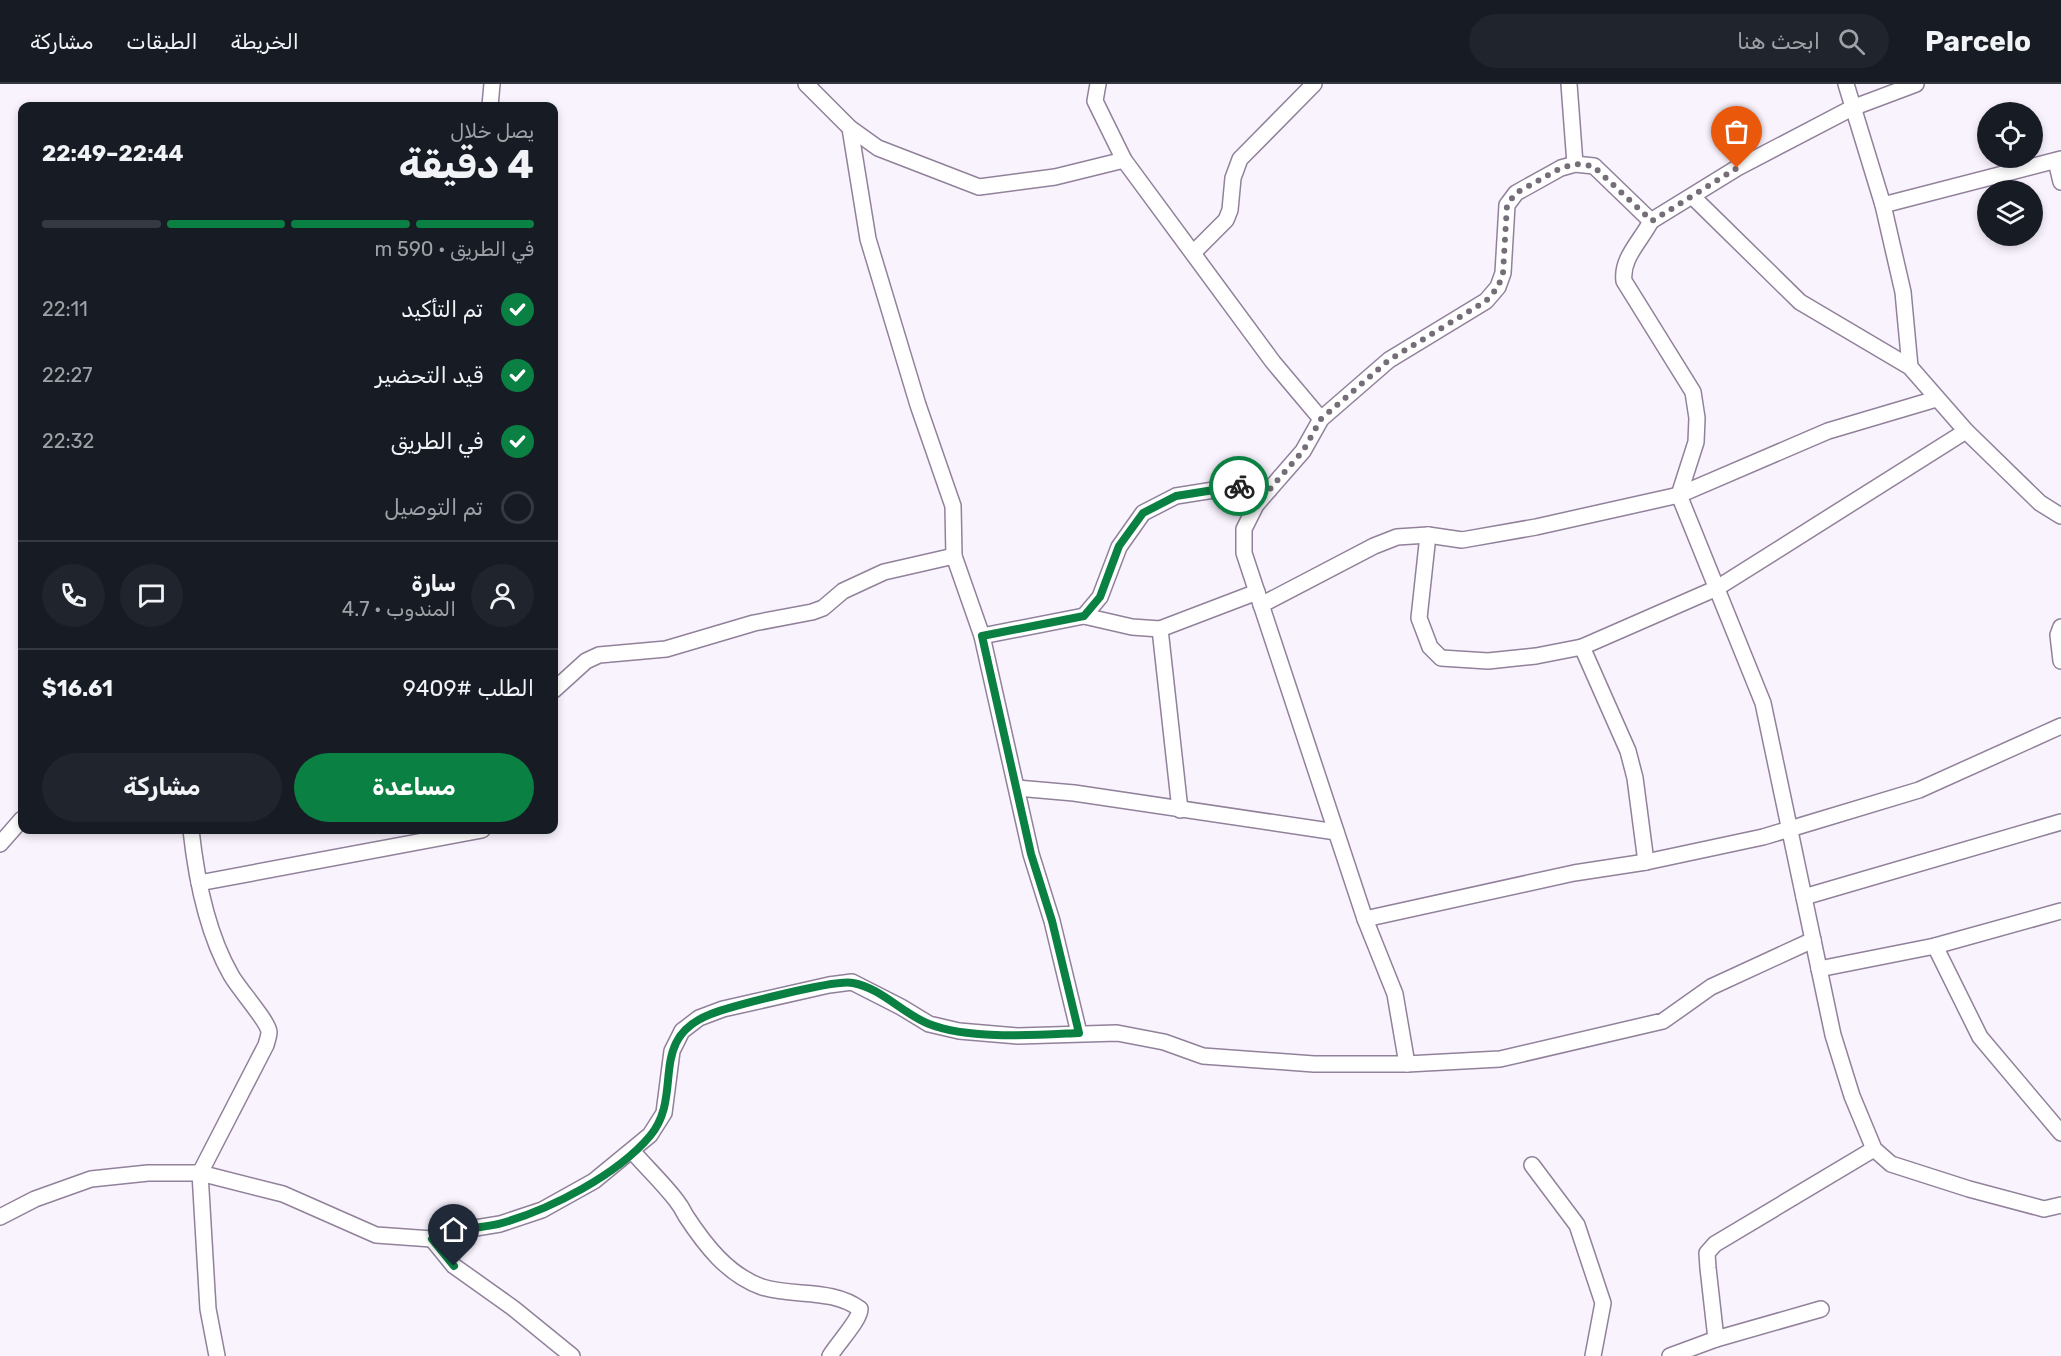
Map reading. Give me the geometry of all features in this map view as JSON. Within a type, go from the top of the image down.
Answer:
[{"type":"street","points":[[490,102],[492,84]]},
{"type":"street","points":[[806,84],[850,128],[878,148],[979,187],[1055,177],[1124,160]]},
{"type":"street","points":[[1098,84],[1095,100],[1124,160],[1273,362],[1321,419]]},
{"type":"street","points":[[1194,252],[1226,220],[1230,210],[1233,178],[1240,159],[1314,84]]},
{"type":"street","points":[[1569,84],[1575,164]]},
{"type":"street","points":[[1846,84],[1883,205],[1904,292],[1910,367]]},
{"type":"street","points":[[1916,84],[1852,108],[1737,168],[1652,221],[1625,260],[1624,281],[1693,392],[1697,418],[1696,442],[1679,495],[1763,704],[1791,827],[1833,1035],[1852,1096],[1874,1149],[1891,1164],[1969,1189],[2044,1209],[2061,1206]]},
{"type":"street","points":[[850,128],[868,239],[918,405],[953,506],[954,556],[982,636],[1031,854],[1052,921],[1079,1033]]},
{"type":"street","points":[[1883,205],[2058,160],[2061,182]]},
{"type":"street","points":[[1407,1064],[1395,994],[1365,919],[1244,553],[1245,529],[1256,505],[1303,451],[1321,419],[1389,360],[1486,301],[1498,287],[1503,273],[1507,205],[1516,193],[1561,168],[1575,164],[1593,166],[1652,221]]},
{"type":"street","points":[[1693,197],[1800,302],[1910,367],[1966,431],[2040,503],[2061,516]]},
{"type":"street","points":[[982,636],[1084,616],[1132,627],[1161,629],[1259,598],[1397,537],[1428,535],[1462,540],[1536,527],[1679,495],[1828,431],[1936,399]]},
{"type":"street","points":[[1428,535],[1419,618],[1430,647],[1441,658],[1488,661],[1536,656],[1582,647],[1717,588],[1966,431]]},
{"type":"street","points":[[1084,616],[1100,597],[1119,546],[1143,513],[1176,496],[1239,486],[1269,490]]},
{"type":"street","points":[[558,686],[586,661],[599,655],[666,649],[754,623],[812,612],[823,608],[843,591],[884,572],[954,556]]},
{"type":"street","points":[[2061,627],[2058,635],[2061,661]]},
{"type":"street","points":[[1161,629],[1180,810]]},
{"type":"street","points":[[1582,647],[1628,751],[1635,778],[1646,862]]},
{"type":"street","points":[[1365,919],[1574,873],[1646,862],[1754,839],[1919,790],[2061,726]]},
{"type":"street","points":[[1017,788],[1074,793],[1336,832]]},
{"type":"street","points":[[1804,897],[2061,822]]},
{"type":"street","points":[[0,844],[18,824]]},
{"type":"street","points":[[192,834],[199,883],[216,940],[230,973],[244,996],[266,1022],[269,1032],[266,1045],[200,1173],[208,1309],[217,1356]]},
{"type":"street","points":[[199,883],[461,834]]},
{"type":"street","points":[[1819,969],[1935,946],[2061,911]]},
{"type":"street","points":[[0,1217],[35,1199],[92,1179],[148,1173],[200,1173],[283,1194],[376,1235],[432,1239],[463,1230],[500,1224],[542,1210],[594,1181],[633,1152],[650,1135],[664,1113],[672,1051],[681,1031],[699,1018],[723,1009],[829,985],[852,982],[929,1024],[959,1031],[1018,1036],[1117,1033],[1155,1040],[1203,1056],[1314,1064],[1407,1064],[1500,1059],[1663,1021],[1711,987],[1813,940]]},
{"type":"street","points":[[1935,946],[1980,1037],[2061,1133]]},
{"type":"street","points":[[1716,1339],[1707,1253],[1714,1244],[1874,1149]]},
{"type":"street","points":[[633,1152],[678,1202],[714,1253],[729,1269],[761,1286],[791,1293],[836,1297],[851,1302],[860,1309],[858,1319],[842,1336],[830,1356]]},
{"type":"street","points":[[1532,1165],[1577,1225],[1599,1292],[1602,1303],[1593,1356]]},
{"type":"street","points":[[432,1239],[454,1266],[513,1308],[572,1356]]},
{"type":"street","points":[[1670,1356],[1716,1339],[1821,1309]]},
{"type":"way so far","points":[[1239,486],[1269,490],[1303,451],[1321,419],[1389,360],[1486,301],[1498,287],[1503,273],[1507,205],[1516,193],[1561,168],[1575,164],[1593,166],[1652,221],[1737,168]]},
{"type":"route","points":[[454,1266],[432,1239],[463,1230],[500,1224],[542,1210],[594,1181],[633,1152],[650,1135],[664,1113],[672,1051],[681,1031],[699,1018],[723,1009],[852,982],[929,1024],[959,1031],[1018,1036],[1079,1033],[1052,921],[1031,854],[982,636],[1084,616],[1100,597],[1119,546],[1143,513],[1176,496],[1239,486]]}]
